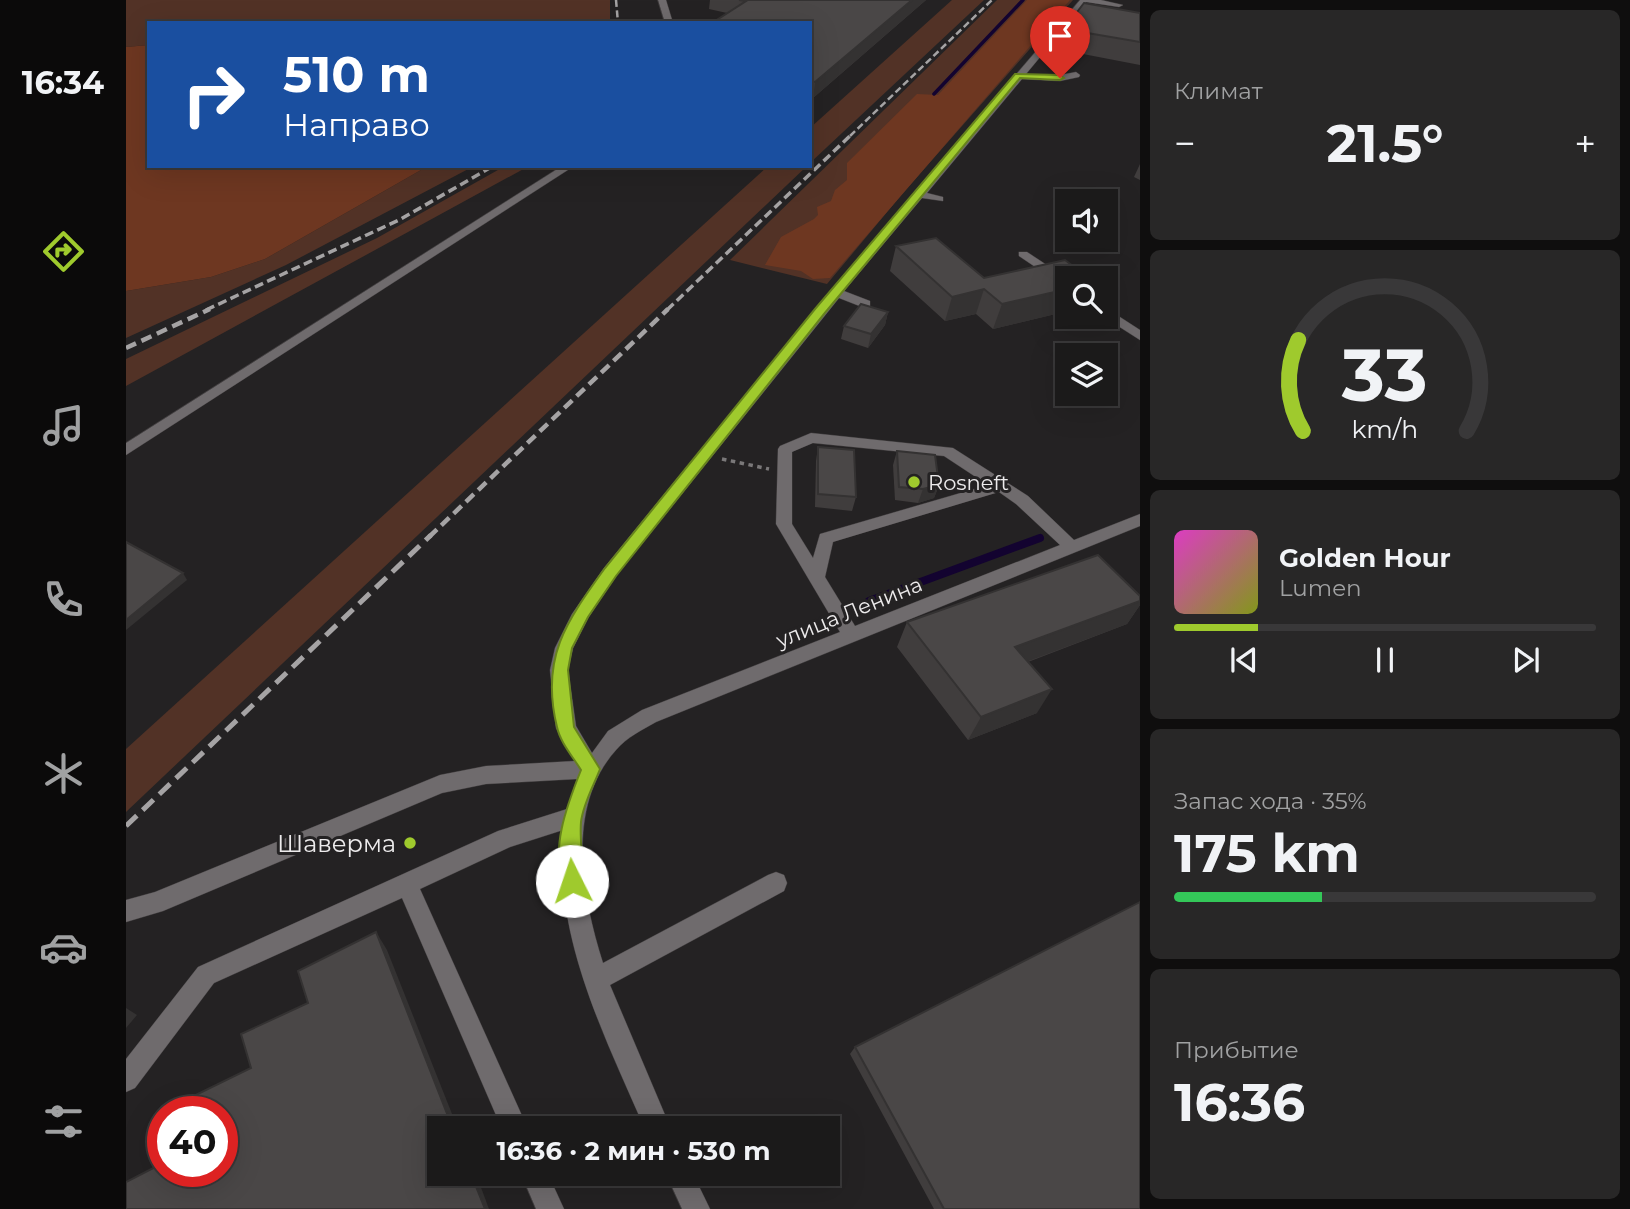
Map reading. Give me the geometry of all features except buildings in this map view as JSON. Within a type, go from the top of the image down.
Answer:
[{"type":"street","points":[[662,0],[668,21]]},
{"type":"street","points":[[126,911],[155,903],[440,785],[486,775],[590,769],[566,728],[559,670],[564,648],[581,614],[610,572],[836,292],[1085,0],[1119,5]]},
{"type":"street","points":[[1018,76],[1075,80]]},
{"type":"street","points":[[126,450],[566,168]]},
{"type":"street","points":[[918,194],[939,199]]},
{"type":"street","points":[[1023,254],[1055,276]]},
{"type":"street","points":[[836,292],[866,304]]},
{"type":"street","points":[[1118,320],[1140,336]]},
{"type":"street","points":[[851,636],[784,524],[785,449],[811,438],[948,451],[1022,500],[1072,547]]},
{"type":"street","points":[[817,576],[826,538],[1001,486]]},
{"type":"street","name":"улица Ленина","points":[[653,1116],[597,979],[579,927],[571,858],[572,817],[590,769],[607,745],[649,716],[1140,520]]},
{"type":"street","points":[[126,1079],[206,975],[506,838],[572,817]]},
{"type":"street","points":[[597,979],[776,883]]},
{"type":"street","points":[[407,884],[508,1116]]},
{"type":"street","points":[[539,1186],[550,1209]]},
{"type":"street","points":[[685,1186],[696,1209]]},
{"type":"path","points":[[704,455],[785,473]]},
{"type":"shaded area","points":[[126,0],[610,0],[610,21],[147,21],[147,45],[126,47]]},
{"type":"shaded area","points":[[952,0],[984,0],[812,161],[812,126]]},
{"type":"shaded area","points":[[997,0],[1073,0],[903,193],[827,284],[730,260]]},
{"type":"shaded area","points":[[1027,0],[1070,0],[830,278],[813,279],[801,271],[765,265],[781,237],[814,219],[818,215],[817,207],[831,201],[835,190],[847,180],[847,163],[917,94],[938,95]]},
{"type":"shaded area","points":[[147,45],[147,168],[424,168],[265,259],[211,277],[126,291],[126,47]]},
{"type":"shaded area","points":[[424,168],[470,168],[286,265],[126,338],[126,291],[211,277],[265,259]]},
{"type":"shaded area","points":[[501,168],[525,168],[126,386],[126,359],[377,238]]},
{"type":"shaded area","points":[[766,168],[805,168],[126,812],[126,749]]},
{"type":"waterway","points":[[934,94],[1023,0]]},
{"type":"waterway","points":[[869,601],[1040,538]]},
{"type":"railway","points":[[616,0],[618,21]]},
{"type":"railway","points":[[850,136],[992,0]]},
{"type":"railway","points":[[667,310],[852,134]]},
{"type":"railway","points":[[206,310],[401,219],[490,168]]},
{"type":"railway","points":[[126,348],[210,309]]},
{"type":"railway","points":[[429,537],[668,309]]},
{"type":"railway","points":[[126,826],[431,535]]},
{"type":"place","name":"Rosneft","points":[[914,482]]},
{"type":"place","name":"Шаверма","points":[[410,843]]},
{"type":"route","points":[[572,881],[572,817],[579,792],[590,769],[566,728],[559,670],[564,648],[581,614],[610,572],[820,312],[1018,76],[1060,78]]}]
